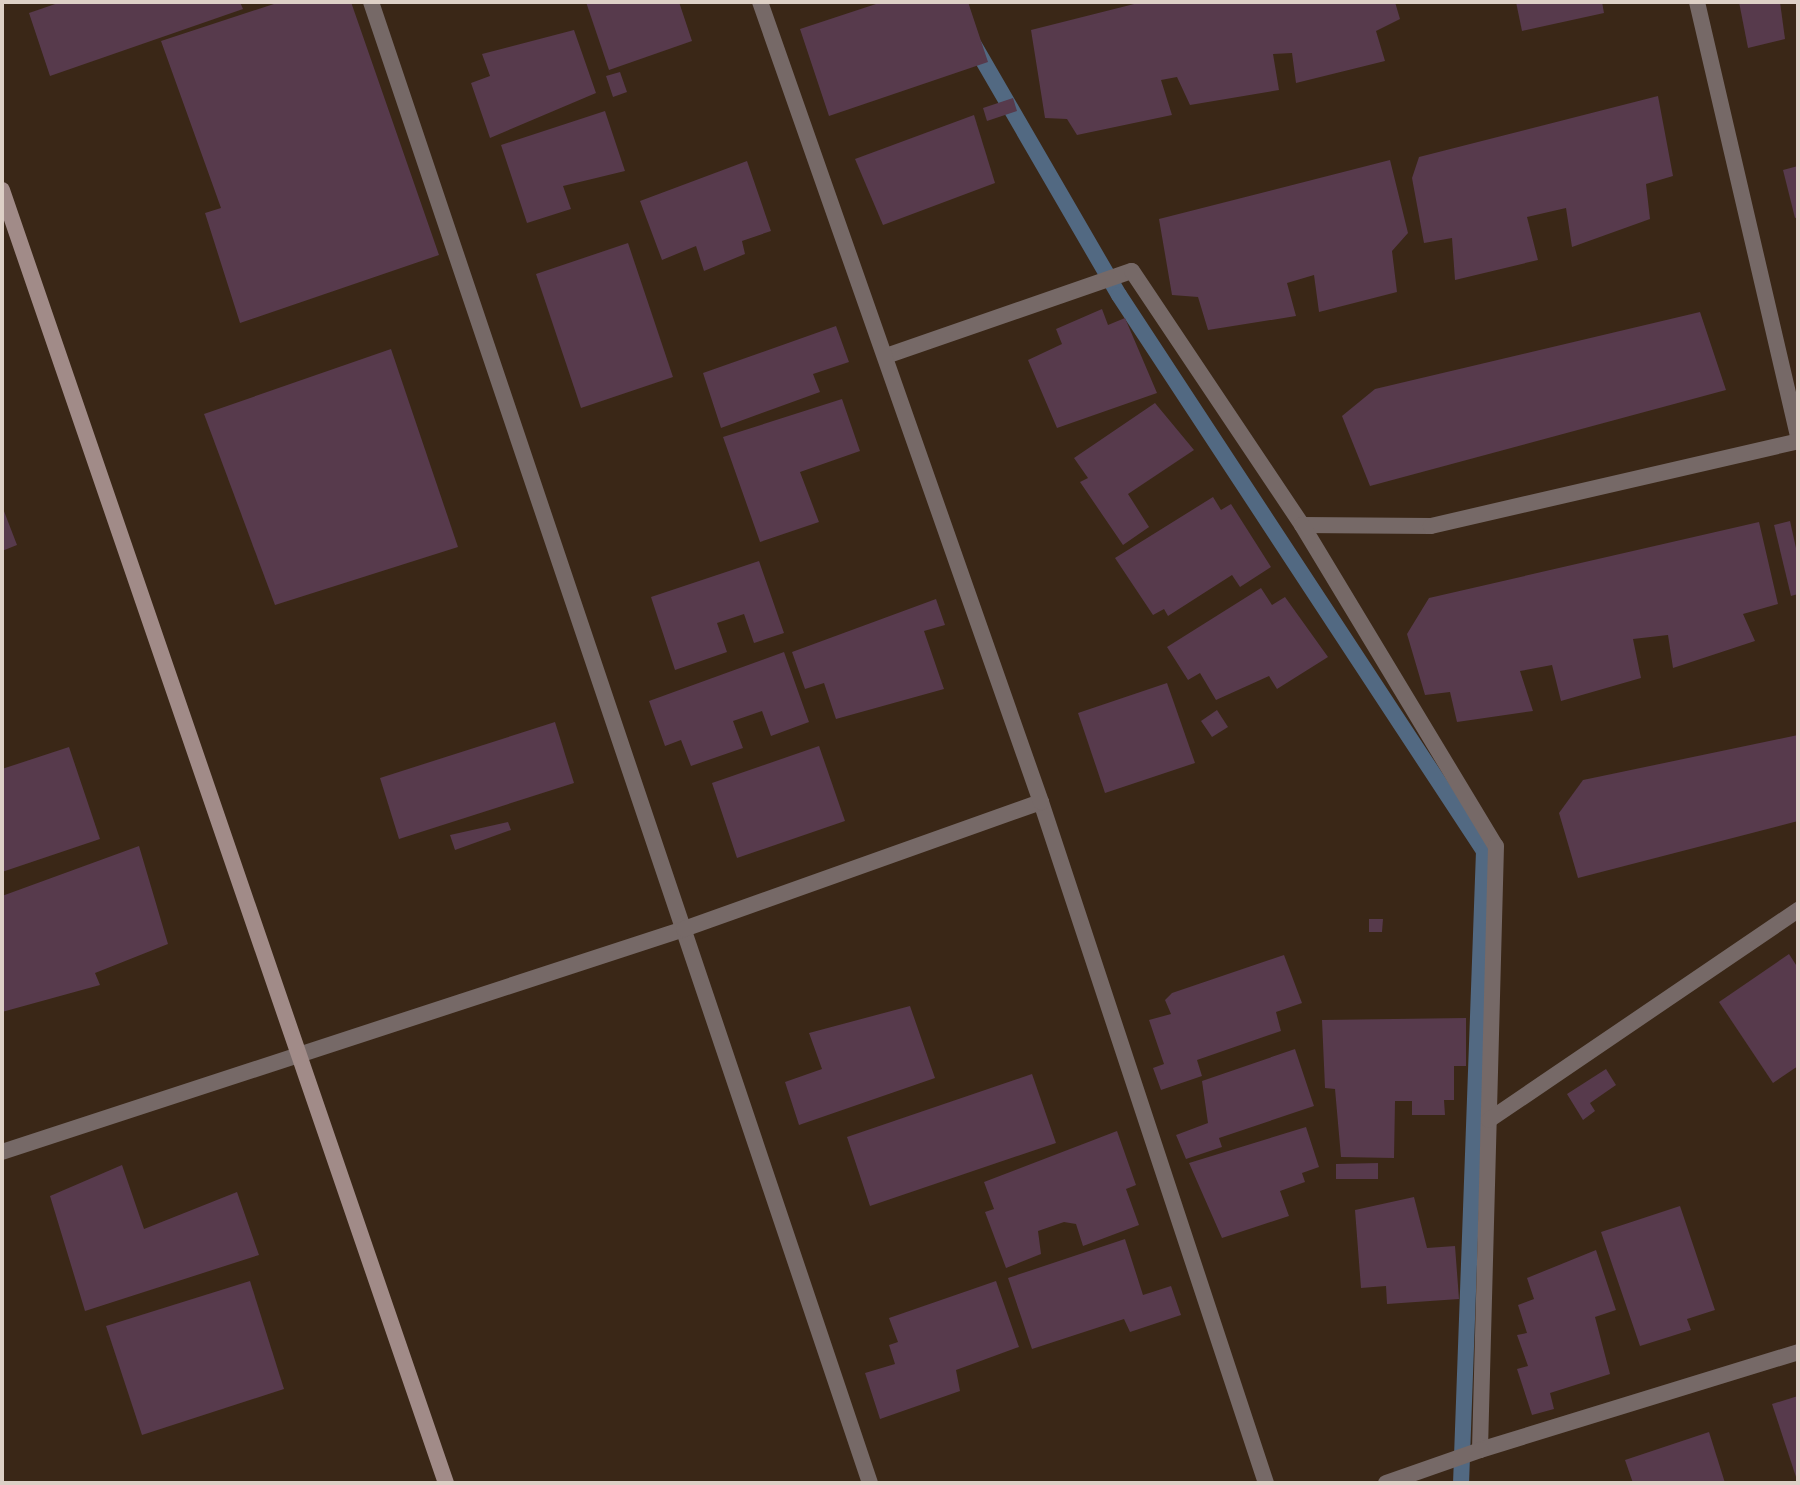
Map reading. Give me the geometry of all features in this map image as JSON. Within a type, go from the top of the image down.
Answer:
[{"type":"street","points":[[371,2],[870,1483]]},
{"type":"street","points":[[760,2],[1041,802],[1266,1483]]},
{"type":"street","points":[[1302,525],[1431,526],[1798,438],[1697,2]]},
{"type":"street","points":[[2,190],[446,1483]]},
{"type":"street","points":[[886,356],[1132,271],[1302,525],[1496,846],[1489,1120],[1475,1452]]},
{"type":"street","points":[[2,1152],[299,1058],[684,929],[1041,802]]},
{"type":"street","points":[[1489,1120],[1798,910]]},
{"type":"street","points":[[1386,1483],[1475,1452],[1798,1352]]},
{"type":"building","points":[[61,2],[240,2],[243,9],[50,76],[29,13]]},
{"type":"building","points":[[280,2],[351,2],[439,255],[240,323],[205,213],[221,208],[161,41]]},
{"type":"building","points":[[586,2],[679,2],[692,41],[609,70]]},
{"type":"building","points":[[882,2],[968,2],[988,62],[829,116],[800,29]]},
{"type":"building","points":[[1142,2],[1395,2],[1400,19],[1376,31],[1385,61],[1296,83],[1292,53],[1273,54],[1279,90],[1190,105],[1177,77],[1161,80],[1172,115],[1077,135],[1067,119],[1045,118],[1031,30]]},
{"type":"building","points":[[1516,2],[1602,2],[1604,13],[1522,31]]},
{"type":"building","points":[[1739,2],[1780,2],[1785,39],[1748,48]]},
{"type":"building","points":[[574,30],[596,93],[490,138],[471,83],[490,76],[482,54]]},
{"type":"building","points":[[620,72],[627,92],[613,97],[606,76]]},
{"type":"building","points":[[1658,96],[1673,176],[1646,184],[1650,219],[1572,247],[1566,208],[1527,217],[1538,260],[1455,280],[1452,238],[1424,243],[1412,178],[1419,157]]},
{"type":"building","points":[[1013,98],[1017,111],[987,121],[983,108]]},
{"type":"building","points":[[605,111],[625,171],[563,186],[571,209],[527,223],[501,145]]},
{"type":"building","points":[[974,115],[995,183],[883,225],[855,159]]},
{"type":"building","points":[[1390,160],[1408,233],[1392,251],[1397,292],[1319,312],[1314,275],[1287,283],[1296,316],[1208,330],[1198,297],[1172,295],[1159,219]]},
{"type":"building","points":[[747,161],[771,231],[742,241],[745,254],[704,271],[696,246],[662,260],[640,201]]},
{"type":"building","points":[[1798,166],[1798,217],[1795,218],[1783,170]]},
{"type":"building","points":[[628,243],[673,377],[581,408],[536,274]]},
{"type":"building","points":[[1102,309],[1108,325],[1125,318],[1157,393],[1057,428],[1028,360],[1062,344],[1056,329]]},
{"type":"building","points":[[1700,312],[1726,390],[1370,486],[1342,416],[1375,389]]},
{"type":"building","points":[[836,326],[849,362],[813,374],[820,392],[721,428],[703,373]]},
{"type":"building","points":[[391,349],[458,547],[275,605],[204,414]]},
{"type":"building","points":[[842,399],[860,451],[800,472],[819,522],[760,542],[723,437]]},
{"type":"building","points":[[1155,403],[1194,450],[1128,494],[1149,527],[1123,545],[1080,482],[1088,478],[1074,458]]},
{"type":"building","points":[[1213,497],[1221,510],[1231,504],[1271,567],[1240,587],[1232,575],[1168,616],[1164,609],[1153,615],[1115,558]]},
{"type":"building","points":[[2,506],[17,545],[2,551]]},
{"type":"building","points":[[1790,521],[1798,557],[1798,594],[1791,596],[1774,525]]},
{"type":"building","points":[[1759,522],[1778,604],[1743,614],[1755,641],[1673,668],[1668,635],[1633,639],[1641,678],[1561,701],[1552,665],[1520,671],[1533,711],[1457,722],[1450,692],[1425,695],[1407,634],[1429,598]]},
{"type":"building","points":[[759,561],[784,633],[754,643],[744,614],[717,623],[727,652],[675,670],[651,597]]},
{"type":"building","points":[[1261,588],[1272,605],[1285,597],[1328,657],[1277,689],[1269,676],[1216,700],[1200,673],[1188,680],[1167,647]]},
{"type":"building","points":[[936,599],[945,625],[924,631],[944,689],[836,719],[824,683],[805,689],[792,652]]},
{"type":"building","points":[[784,652],[809,722],[771,736],[762,711],[733,721],[743,748],[691,766],[681,740],[665,746],[649,701]]},
{"type":"building","points":[[1167,683],[1195,763],[1105,793],[1078,713]]},
{"type":"building","points":[[1217,710],[1228,727],[1212,737],[1201,721]]},
{"type":"building","points":[[555,722],[574,783],[399,839],[380,778]]},
{"type":"building","points":[[1798,735],[1798,821],[1578,878],[1559,813],[1583,780]]},
{"type":"building","points":[[819,746],[845,821],[737,858],[712,783]]},
{"type":"building","points":[[69,747],[100,839],[2,872],[2,769]]},
{"type":"building","points":[[508,822],[511,830],[455,850],[450,835]]},
{"type":"building","points":[[139,846],[168,944],[95,973],[100,985],[2,1012],[2,896]]},
{"type":"building","points":[[1369,919],[1383,919],[1382,932],[1369,932]]},
{"type":"building","points":[[1789,954],[1798,968],[1798,1066],[1773,1083],[1719,1002]]},
{"type":"building","points":[[1284,955],[1302,1003],[1276,1012],[1281,1031],[1197,1060],[1202,1076],[1161,1090],[1153,1068],[1164,1064],[1149,1020],[1171,1014],[1165,1000],[1172,993]]},
{"type":"building","points":[[910,1006],[935,1078],[799,1125],[785,1082],[822,1069],[809,1033]]},
{"type":"building","points":[[1466,1018],[1466,1066],[1454,1066],[1454,1100],[1444,1100],[1445,1115],[1412,1115],[1412,1101],[1395,1101],[1394,1158],[1341,1157],[1335,1089],[1325,1088],[1322,1020]]},
{"type":"building","points":[[1295,1049],[1314,1106],[1219,1138],[1222,1147],[1186,1159],[1176,1135],[1208,1123],[1202,1081]]},
{"type":"building","points":[[1606,1069],[1616,1085],[1590,1103],[1595,1111],[1583,1120],[1567,1094]]},
{"type":"building","points":[[1032,1074],[1056,1143],[870,1206],[847,1137]]},
{"type":"building","points":[[1306,1127],[1319,1167],[1302,1173],[1305,1182],[1280,1191],[1289,1216],[1222,1238],[1189,1163]]},
{"type":"building","points":[[1117,1131],[1136,1185],[1126,1189],[1139,1225],[1083,1246],[1076,1224],[1064,1222],[1038,1231],[1041,1254],[1006,1268],[985,1212],[994,1209],[984,1182]]},
{"type":"building","points":[[1378,1163],[1378,1179],[1336,1179],[1336,1164]]},
{"type":"building","points":[[122,1165],[144,1229],[237,1192],[259,1255],[85,1311],[50,1196]]},
{"type":"building","points":[[1414,1197],[1427,1248],[1455,1246],[1459,1299],[1387,1304],[1386,1286],[1361,1288],[1355,1210]]},
{"type":"building","points":[[1680,1206],[1715,1310],[1687,1319],[1691,1330],[1640,1346],[1601,1232]]},
{"type":"building","points":[[1125,1239],[1143,1295],[1171,1286],[1181,1315],[1130,1332],[1124,1319],[1032,1349],[1008,1278]]},
{"type":"building","points":[[1596,1250],[1616,1310],[1595,1317],[1610,1374],[1550,1393],[1554,1409],[1532,1415],[1517,1369],[1528,1366],[1517,1335],[1527,1333],[1518,1305],[1534,1299],[1527,1278]]},
{"type":"building","points":[[250,1281],[284,1389],[142,1435],[106,1326]]},
{"type":"building","points":[[996,1281],[1019,1347],[956,1370],[960,1391],[880,1419],[865,1373],[895,1364],[889,1345],[898,1342],[889,1318]]},
{"type":"building","points":[[1798,1396],[1798,1480],[1797,1480],[1772,1404]]},
{"type":"building","points":[[1709,1432],[1725,1483],[1633,1483],[1625,1460]]},
{"type":"waterway","points":[[974,45],[1119,295],[1484,851],[1461,1483]]}]
